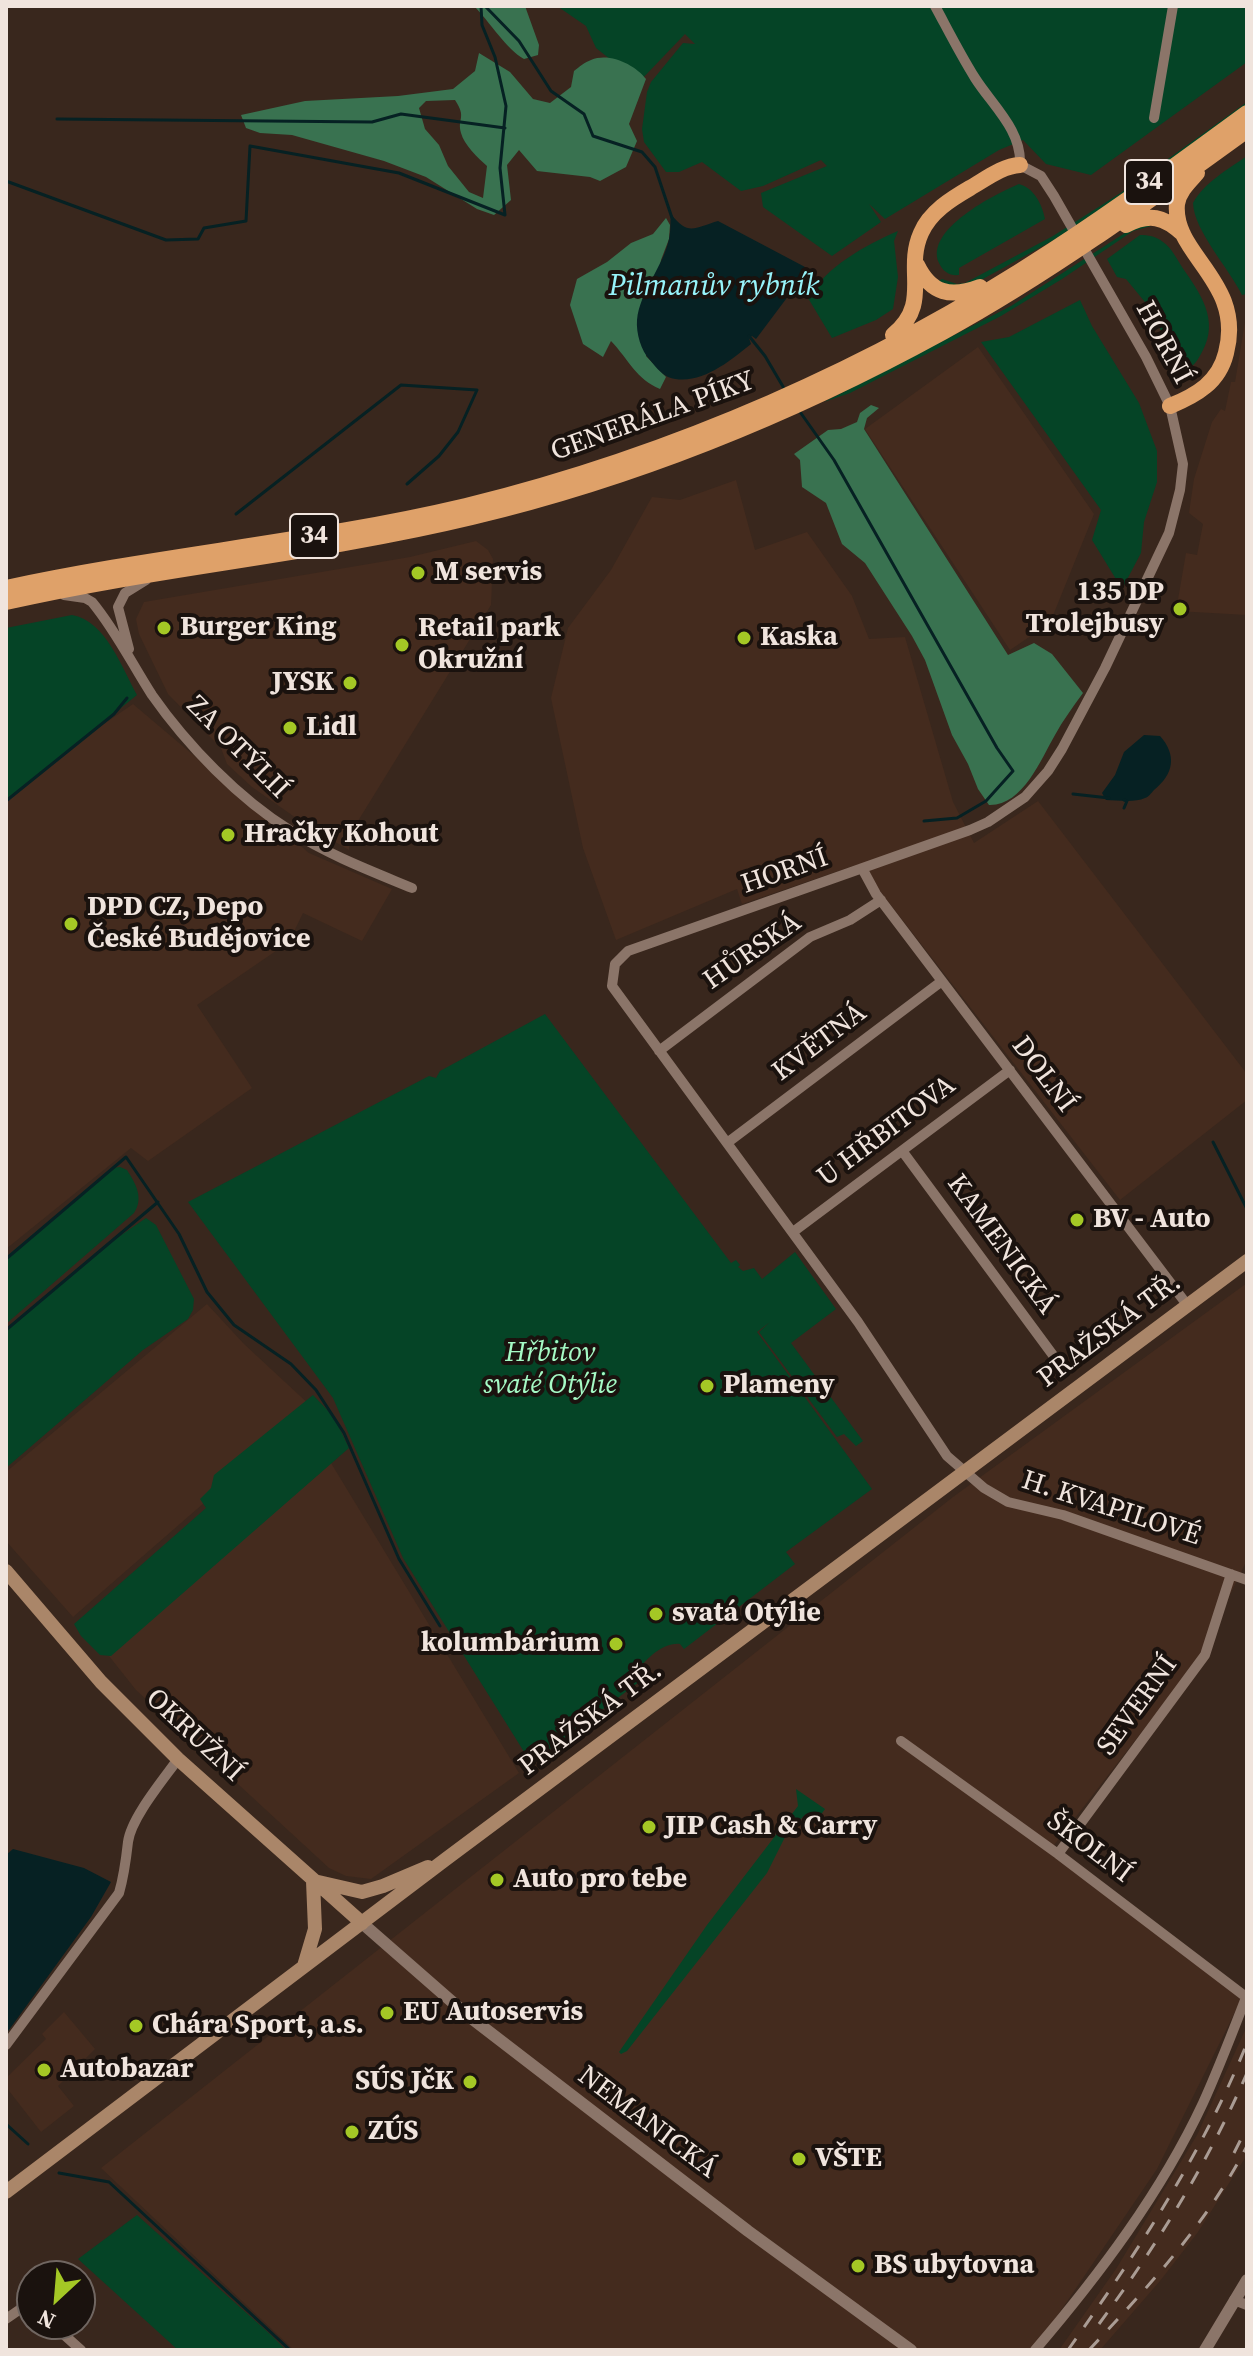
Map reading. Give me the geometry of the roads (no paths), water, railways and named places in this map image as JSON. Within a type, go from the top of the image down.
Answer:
[{"type":"highway","name":"GENERÁLA PÍKY","points":[[812,392],[867,357],[941,318],[1024,268],[1101,218],[1247,113]]},
{"type":"highway","name":"GENERÁLA PÍKY","points":[[6,602],[159,573],[370,540],[547,498],[622,474],[945,331],[1078,250],[1247,130]]},
{"type":"highway","points":[[1170,406],[1195,395],[1219,372],[1229,339],[1227,308],[1218,287],[1180,225],[1177,202],[1184,188],[1214,154]]},
{"type":"highway","points":[[867,357],[909,320],[915,303],[916,251],[922,230],[943,206],[998,171],[1020,165]]},
{"type":"highway","points":[[1078,250],[1133,221],[1149,216],[1166,222],[1187,238]]},
{"type":"highway","points":[[916,263],[932,286],[953,294],[971,290],[1024,268]]},
{"type":"highway","name":"GENERÁLA PÍKY","points":[[6,588],[367,528],[467,505],[618,462],[765,412]]},
{"type":"main road","name":"PRAŽSKÁ TŘ.","points":[[6,2192],[1247,1261]]},
{"type":"main road","name":"OKRUŽNÍ","points":[[6,1571],[101,1682],[178,1759],[362,1923]]},
{"type":"main road","points":[[303,1968],[315,1929],[313,1881],[369,1891],[446,1859]]},
{"type":"street","points":[[935,6],[975,78],[1007,123],[1020,149],[1020,165]]},
{"type":"street","points":[[1154,118],[1173,6]]},
{"type":"street","name":"HORNÍ","points":[[966,1472],[947,1456],[858,1322],[612,986],[612,972],[620,957],[628,951],[863,870],[988,822],[1025,797],[1048,771],[1094,690],[1169,533],[1183,464],[1170,406],[1054,196],[1041,176],[1020,165]]},
{"type":"street","name":"ZA OTÝLIÍ","points":[[133,663],[118,607],[132,587],[159,573]]},
{"type":"street","name":"ZA OTÝLIÍ","points":[[38,594],[73,595],[92,602],[152,694],[183,734],[246,797],[300,836],[350,863],[412,888]]},
{"type":"street","name":"DOLNÍ","points":[[863,870],[881,900],[1188,1306]]},
{"type":"street","name":"HŮRSKÁ","points":[[659,1051],[810,937],[850,920],[881,900]]},
{"type":"street","name":"KVĚTNÁ","points":[[727,1143],[942,981]]},
{"type":"street","name":"U HŘBITOVA","points":[[793,1232],[1010,1070]]},
{"type":"street","name":"KAMENICKÁ","points":[[903,1152],[1061,1366]]},
{"type":"street","name":"H. KVAPILOVÉ","points":[[966,1472],[984,1488],[1008,1502],[1063,1515],[1247,1580]]},
{"type":"street","name":"SEVERNÍ","points":[[1058,1854],[1205,1655],[1231,1574]]},
{"type":"street","name":"ŠKOLNÍ","points":[[901,1741],[1247,1996]]},
{"type":"street","points":[[6,2045],[119,1893],[125,1873],[128,1841],[139,1817],[178,1759]]},
{"type":"street","name":"NEMANICKÁ","points":[[362,1923],[485,2029],[748,2231],[911,2350]]},
{"type":"street","points":[[1035,2350],[1096,2277],[1145,2205],[1203,2103],[1247,1996]]},
{"type":"street","points":[[1205,2350],[1247,2280]]},
{"type":"street","points":[[1234,2300],[1247,2305]]},
{"type":"water","name":"Pilmanův rybník","points":[[671,214],[687,228],[718,221],[805,267],[804,275],[756,339],[752,336],[749,338],[751,344],[713,371],[691,379],[668,377],[660,372],[644,352],[637,330],[642,299],[670,236]]},
{"type":"water","points":[[1144,735],[1160,736],[1169,750],[1171,764],[1166,777],[1141,800],[1106,800],[1102,793],[1115,775],[1124,752]]},
{"type":"water","points":[[13,1849],[84,1868],[111,1882],[91,1917],[6,2034],[6,1855]]},
{"type":"waterway","points":[[6,181],[166,240],[198,239],[204,228],[246,221],[250,146],[399,173],[505,215],[500,168],[506,106],[495,57],[482,25],[481,6]]},
{"type":"waterway","points":[[485,6],[519,41],[551,91],[584,114],[593,136],[642,152],[655,167],[672,218]]},
{"type":"waterway","points":[[57,119],[372,122],[401,114],[505,128]]},
{"type":"waterway","points":[[749,336],[785,390]]},
{"type":"waterway","points":[[236,514],[401,385],[477,390],[458,432],[439,456],[407,484]]},
{"type":"waterway","points":[[798,409],[834,460],[1013,771],[986,801],[957,818],[924,821]]},
{"type":"waterway","points":[[6,801],[114,714],[127,698]]},
{"type":"waterway","points":[[1073,794],[1109,798]]},
{"type":"waterway","points":[[1124,800],[1127,801],[1124,808]]},
{"type":"waterway","points":[[1213,1142],[1247,1209]]},
{"type":"waterway","points":[[6,1259],[126,1157],[179,1234],[207,1292],[234,1325],[291,1364],[316,1390],[344,1433],[399,1559],[440,1626]]},
{"type":"waterway","points":[[6,1330],[158,1202]]},
{"type":"waterway","points":[[6,2124],[28,2144]]},
{"type":"waterway","points":[[59,2173],[109,2182],[290,2350]]},
{"type":"railway","points":[[1068,2350],[1189,2163],[1247,2043]]},
{"type":"railway","points":[[1099,2324],[1180,2203],[1216,2139],[1247,2073]]},
{"type":"railway","points":[[1234,2153],[1247,2127]]},
{"type":"railway","points":[[1089,2350],[1195,2229],[1247,2146]]},
{"type":"place","name":"M servis","points":[[418,573]]},
{"type":"place","name":"135 DP Trolejbusy","points":[[1180,609]]},
{"type":"place","name":"Burger King","points":[[164,628]]},
{"type":"place","name":"Kaska","points":[[744,638]]},
{"type":"place","name":"Retail park Okružní","points":[[402,645]]},
{"type":"place","name":"JYSK","points":[[350,683]]},
{"type":"place","name":"Lidl","points":[[290,728]]},
{"type":"place","name":"Hračky Kohout","points":[[228,835]]},
{"type":"place","name":"DPD CZ, Depo České Budějovice","points":[[71,924]]},
{"type":"place","name":"BV - Auto","points":[[1077,1220]]},
{"type":"place","name":"Plameny","points":[[707,1386]]},
{"type":"place","name":"svatá Otýlie","points":[[656,1614]]},
{"type":"place","name":"kolumbárium","points":[[616,1644]]},
{"type":"place","name":"JIP Cash & Carry","points":[[649,1827]]},
{"type":"place","name":"Auto pro tebe","points":[[497,1880]]},
{"type":"place","name":"EU Autoservis","points":[[387,2013]]},
{"type":"place","name":"Chára Sport, a.s.","points":[[136,2026]]},
{"type":"place","name":"Autobazar","points":[[44,2070]]},
{"type":"place","name":"SÚS JčK","points":[[470,2082]]},
{"type":"place","name":"ZÚS","points":[[352,2132]]},
{"type":"place","name":"VŠTE","points":[[799,2159]]},
{"type":"place","name":"BS ubytovna","points":[[858,2266]]},
{"type":"park label","name":"Hřbitov svaté Otýlie","points":[[550,1370]]}]
